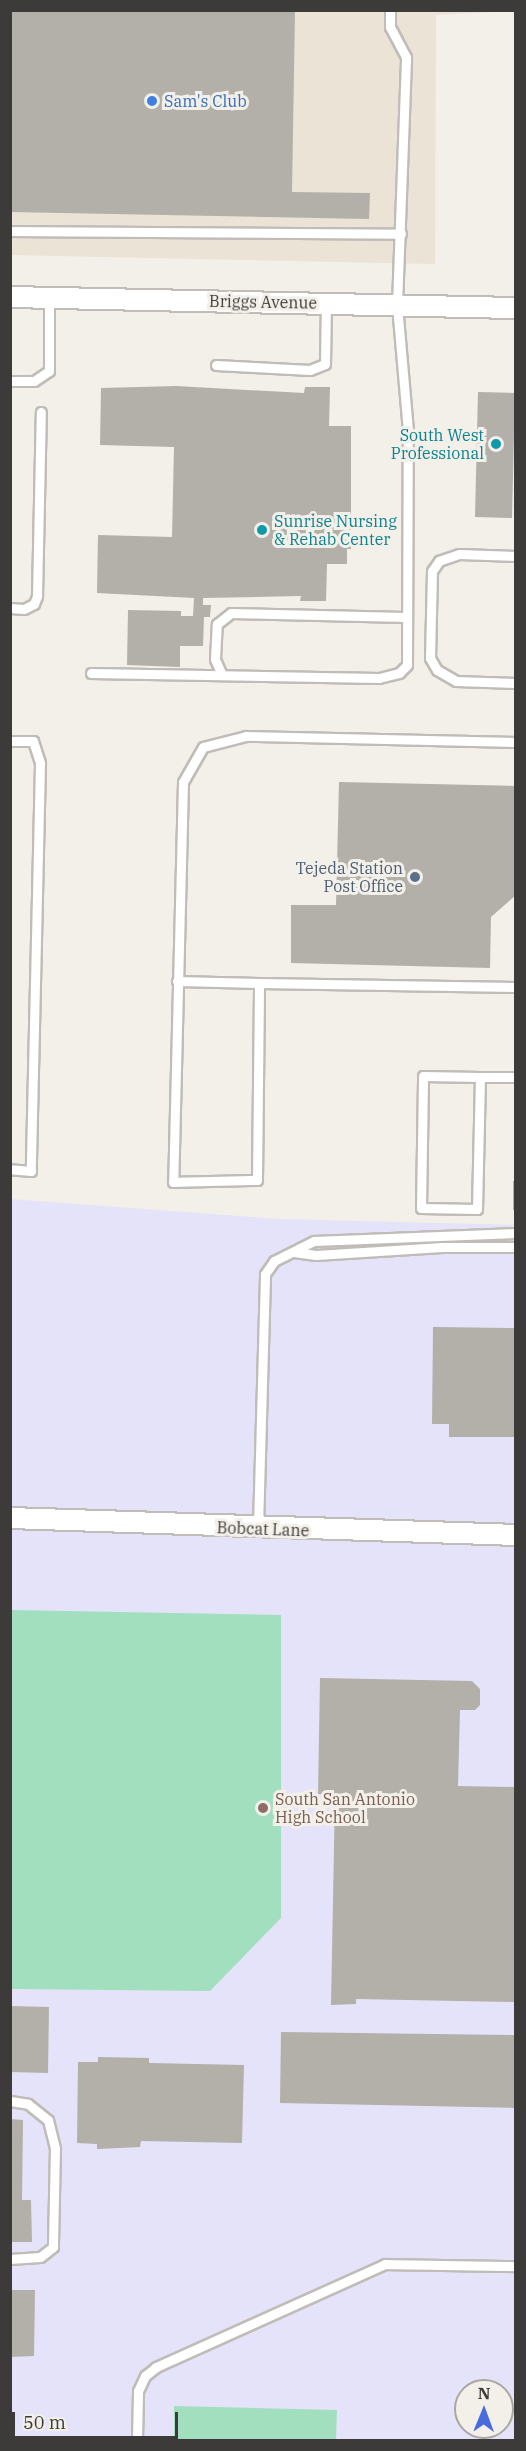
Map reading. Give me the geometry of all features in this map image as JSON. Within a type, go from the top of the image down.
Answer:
[{"type":"street","name":"Briggs Avenue","points":[[10,297],[516,308]]},
{"type":"street","name":"Bobcat Lane","points":[[10,1518],[258,1529],[516,1535]]},
{"type":"lane","points":[[91,673],[379,678],[399,673],[406,665],[408,431],[397,305],[402,234],[406,57],[390,27],[390,10]]},
{"type":"lane","points":[[10,231],[402,234]]},
{"type":"lane","points":[[10,381],[34,381],[49,371],[49,298]]},
{"type":"lane","points":[[216,365],[310,370],[325,364],[326,303]]},
{"type":"lane","points":[[10,608],[24,609],[34,604],[37,596],[41,412]]},
{"type":"lane","points":[[516,556],[459,554],[439,561],[432,571],[430,658],[437,670],[456,681],[516,683]]},
{"type":"lane","points":[[222,675],[215,659],[217,624],[231,613],[406,617]]},
{"type":"lane","points":[[259,983],[257,1180],[173,1182],[183,782],[203,747],[246,736],[516,742]]},
{"type":"lane","points":[[10,741],[33,741],[40,763],[31,1170],[10,1169]]},
{"type":"lane","points":[[177,981],[516,987]]},
{"type":"lane","points":[[480,1077],[477,1209],[421,1208],[423,1076],[516,1077]]},
{"type":"lane","points":[[258,1529],[265,1274],[274,1261],[314,1241],[516,1233]]},
{"type":"lane","points":[[293,1252],[316,1256],[432,1247],[516,1247]]},
{"type":"lane","points":[[10,2101],[28,2104],[48,2120],[56,2148],[53,2247],[40,2257],[10,2259]]},
{"type":"lane","points":[[137,2440],[138,2391],[146,2376],[156,2367],[385,2264],[516,2266]]},
{"type":"shaded area","points":[[11,11],[515,11],[436,15],[435,264],[11,255]]},
{"type":"shaded area","name":"South San Antonio High School","points":[[10,1199],[279,1219],[515,1225],[515,2440],[11,2440]]},
{"type":"green space","points":[[11,1610],[281,1615],[281,1918],[210,1991],[11,1989]]},
{"type":"green space","points":[[174,2406],[337,2410],[336,2440],[174,2440]]},
{"type":"building","name":"Sam's Club","points":[[10,10],[295,10],[292,192],[370,193],[369,219],[10,212]]},
{"type":"building","name":"Sunrise Nursing & Rehab Center","points":[[176,386],[304,393],[305,387],[330,387],[329,426],[351,426],[351,549],[347,549],[347,564],[327,564],[326,601],[300,601],[301,596],[203,598],[203,605],[211,605],[210,617],[204,617],[203,646],[180,646],[180,667],[127,665],[128,610],[181,611],[181,616],[193,616],[194,598],[97,593],[98,535],[172,537],[174,447],[100,445],[101,388]]},
{"type":"building","name":"South West Professional","points":[[478,392],[515,393],[512,518],[475,517]]},
{"type":"building","points":[[339,782],[516,786],[516,895],[491,917],[490,968],[291,963],[291,905],[336,905]]},
{"type":"building","points":[[513,1181],[516,1181],[516,1210],[513,1210]]},
{"type":"building","points":[[433,1327],[516,1328],[516,1437],[449,1437],[449,1424],[432,1424]]},
{"type":"building","points":[[320,1678],[472,1681],[480,1689],[480,1705],[475,1710],[460,1710],[458,1786],[516,1787],[516,2002],[356,1999],[356,2004],[331,2005],[335,1794],[318,1794]]},
{"type":"building","points":[[10,2006],[49,2007],[48,2073],[10,2072]]},
{"type":"building","points":[[281,2032],[516,2035],[516,2108],[280,2103]]},
{"type":"building","points":[[98,2057],[149,2058],[149,2063],[244,2065],[242,2143],[141,2141],[140,2147],[97,2149],[97,2144],[77,2143],[78,2062],[98,2062]]},
{"type":"building","points":[[10,2119],[23,2120],[22,2200],[31,2200],[32,2242],[10,2242]]},
{"type":"building","points":[[10,2290],[35,2290],[34,2356],[10,2357]]},
{"type":"place","name":"Sam's Club","points":[[152,101]]},
{"type":"place","name":"South West Professional","points":[[496,444]]},
{"type":"place","name":"Sunrise Nursing & Rehab Center","points":[[262,530]]},
{"type":"place","name":"Tejeda Station Post Office","points":[[415,877]]},
{"type":"place","name":"South San Antonio High School","points":[[263,1808]]}]
